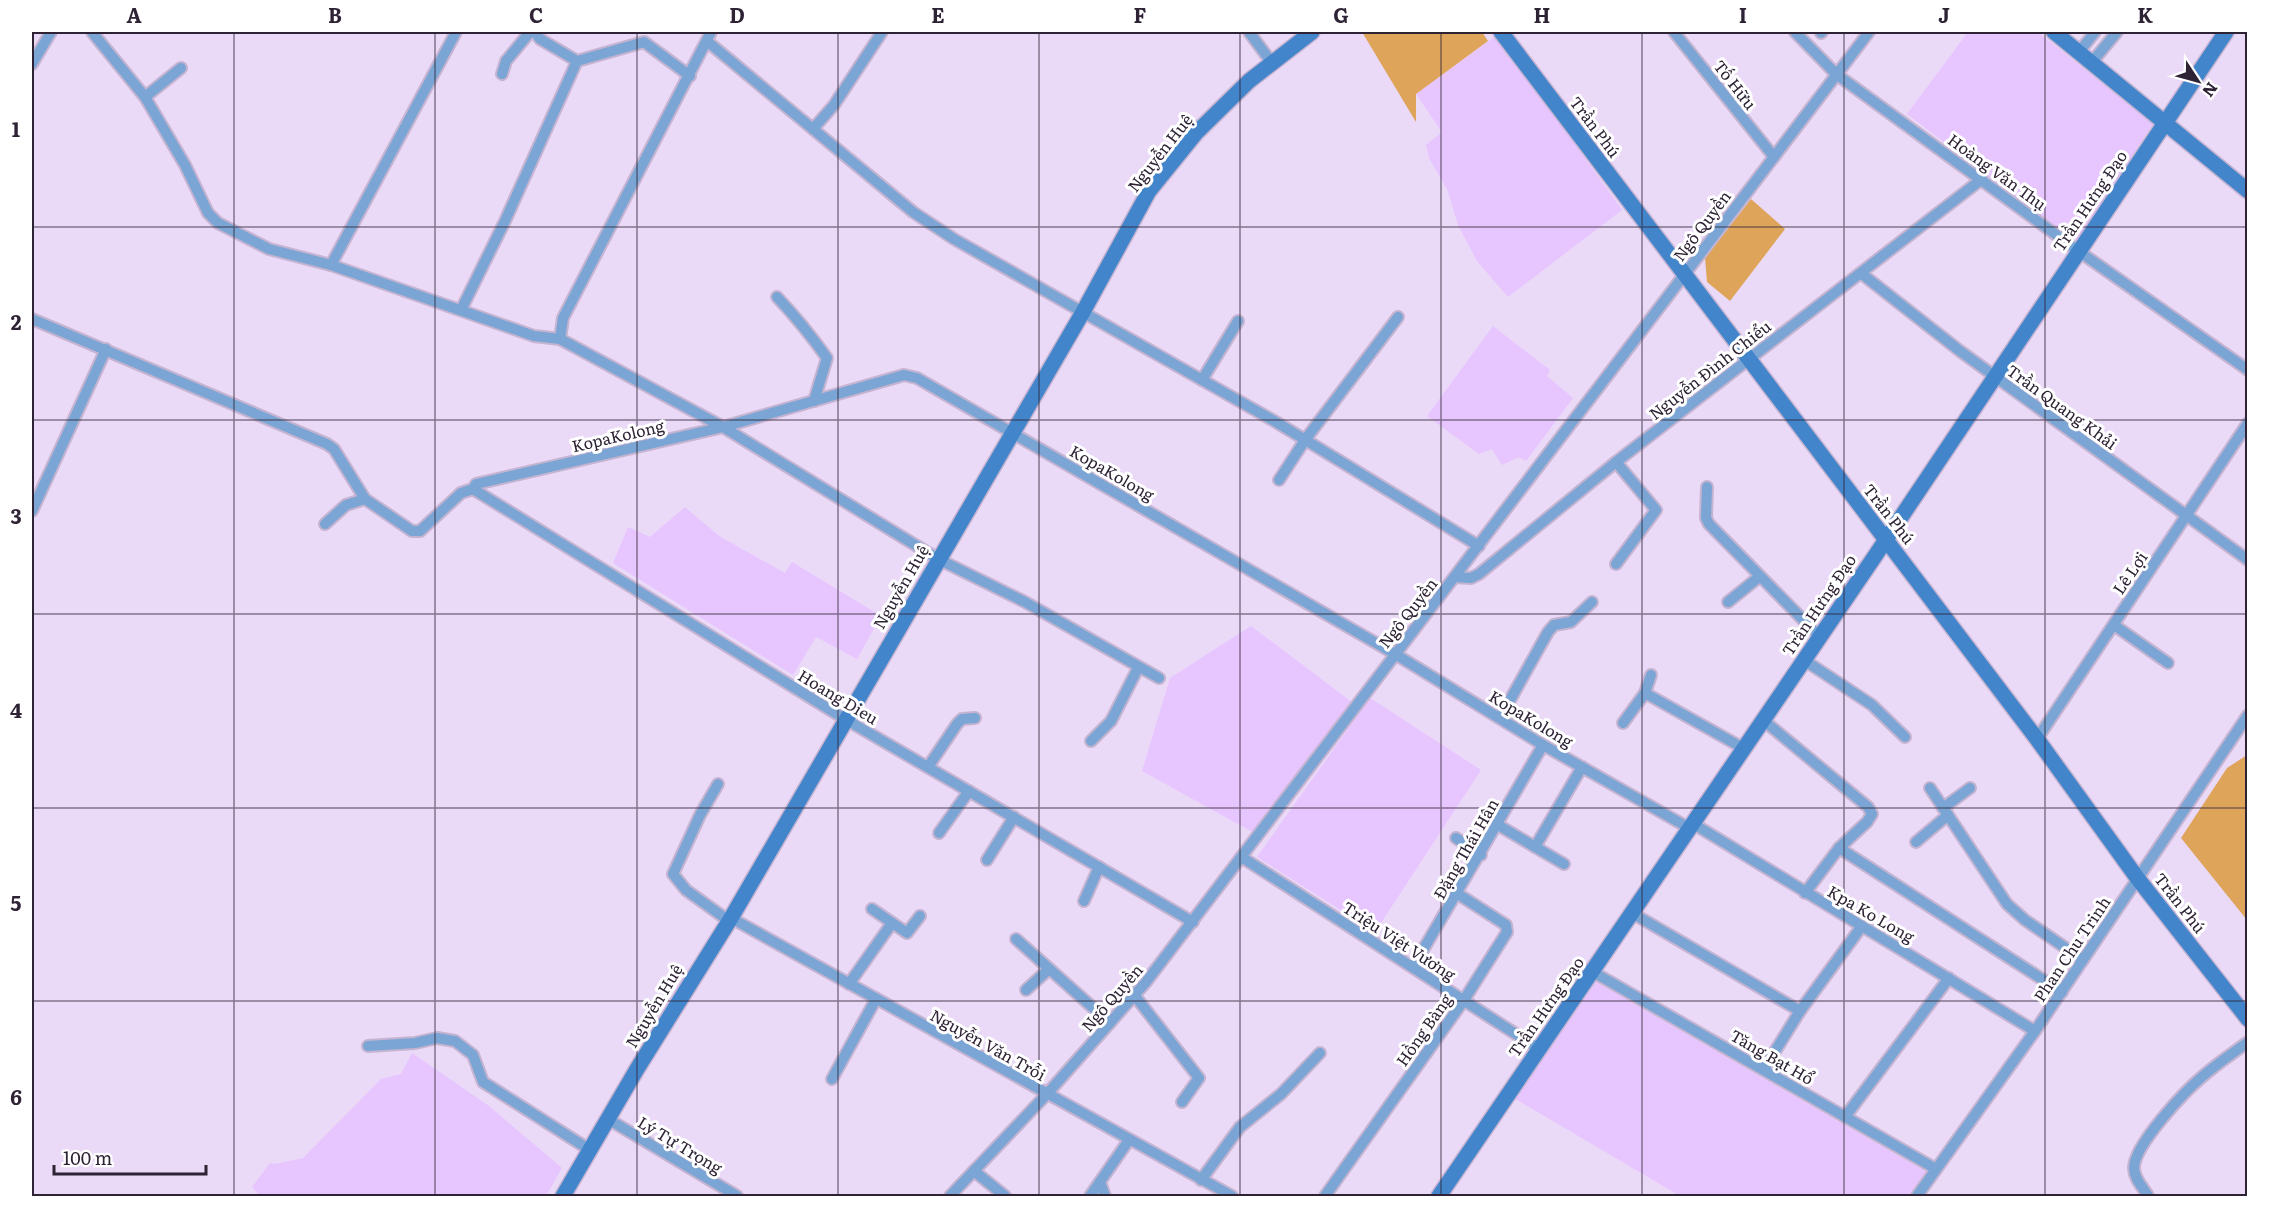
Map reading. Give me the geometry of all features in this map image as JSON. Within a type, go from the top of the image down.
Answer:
[{"type":"street","points":[[32,64],[51,32]]},
{"type":"street","points":[[92,32],[145,97],[212,219],[228,230],[269,249],[331,265],[534,336],[560,339],[723,427],[938,559],[1025,602],[1138,668],[1160,678]]},
{"type":"street","points":[[331,265],[456,32]]},
{"type":"street","points":[[502,74],[506,61],[530,32]]},
{"type":"street","points":[[535,32],[540,39],[577,61]]},
{"type":"street","points":[[813,129],[834,105],[882,32]]},
{"type":"street","points":[[1249,32],[1272,63]]},
{"type":"street","name":"Nguyễn Huệ","points":[[563,1197],[730,919],[1011,432],[1083,312],[1149,191],[1196,133],[1249,81],[1312,32]]},
{"type":"street","name":"Trần Phú","points":[[1501,32],[2037,739],[2138,879],[2247,1020]]},
{"type":"street","name":"Tố Hữu","points":[[1674,32],[1773,157]]},
{"type":"street","name":"Hoàng Văn Thụ","points":[[1795,32],[1836,74],[2077,250],[2247,370]]},
{"type":"street","name":"Ngô Quyền","points":[[950,1197],[1135,996],[1869,32]]},
{"type":"street","points":[[2054,32],[2247,191]]},
{"type":"street","points":[[2079,52],[2095,32]]},
{"type":"street","points":[[2092,62],[2117,32]]},
{"type":"street","name":"Trần Hưng Đạo","points":[[1439,1197],[1886,539],[2077,250],[2226,32]]},
{"type":"street","points":[[461,310],[505,221],[577,61],[643,37],[690,76]]},
{"type":"street","points":[[560,339],[563,318],[710,37],[813,129],[913,212],[954,239],[1305,440],[1479,546]]},
{"type":"street","points":[[145,97],[182,68]]},
{"type":"street","name":"Nguyễn Đình Chiểu","points":[[1455,577],[1471,578],[1479,574],[1616,462],[1982,179]]},
{"type":"street","name":"Trần Quang Khải","points":[[1862,274],[1995,377],[2247,560]]},
{"type":"street","points":[[777,297],[796,317],[806,334],[827,358],[814,401]]},
{"type":"street","points":[[1279,480],[1305,440],[1398,317]]},
{"type":"street","points":[[32,319],[327,444],[334,449],[365,499],[346,505],[324,524]]},
{"type":"street","points":[[1202,380],[1238,321]]},
{"type":"street","points":[[32,511],[106,349]]},
{"type":"street","name":"KopaKolong","points":[[365,499],[412,531],[420,531],[461,493],[473,489],[476,484],[723,427],[904,375],[917,378],[1395,654],[1543,745],[1690,825]]},
{"type":"street","name":"Lê Lợi","points":[[2037,739],[2247,423]]},
{"type":"street","points":[[1616,462],[1656,510],[1616,564]]},
{"type":"street","points":[[1707,487],[1706,518],[1708,524],[1819,636]]},
{"type":"street","name":"Hoang Dieu","points":[[473,489],[845,719],[1193,922]]},
{"type":"street","points":[[1728,602],[1760,577]]},
{"type":"street","points":[[1500,718],[1548,632],[1554,625],[1571,622],[1592,602]]},
{"type":"street","points":[[2114,624],[2168,663]]},
{"type":"street","points":[[1804,660],[1872,705],[1905,737]]},
{"type":"street","points":[[1091,741],[1111,721],[1138,668]]},
{"type":"street","points":[[1623,723],[1645,693],[1651,675]]},
{"type":"street","points":[[1645,693],[1743,748]]},
{"type":"street","name":"Phan Chu Trinh","points":[[1917,1197],[2062,992],[2247,715]]},
{"type":"street","points":[[928,767],[957,724],[962,719],[975,718]]},
{"type":"street","points":[[1763,720],[1872,814],[1867,822],[1839,848],[1805,893]]},
{"type":"street","name":"Đặng Thái Hân","points":[[1413,968],[1481,855],[1543,745]]},
{"type":"street","points":[[1535,847],[1582,767]]},
{"type":"street","name":"Nguyễn Văn Trỗi","points":[[718,784],[700,815],[673,874],[686,890],[730,919],[1232,1197]]},
{"type":"street","points":[[1930,788],[2007,904],[2025,920],[2083,960]]},
{"type":"street","points":[[1916,842],[1970,788]]},
{"type":"street","points":[[939,833],[969,791]]},
{"type":"street","points":[[987,860],[1014,817]]},
{"type":"street","points":[[1498,825],[1564,864]]},
{"type":"street","name":"Kpa Ko Long","points":[[1690,825],[2035,1031]]},
{"type":"street","points":[[1456,838],[1481,855]]},
{"type":"street","points":[[1839,848],[2062,992]]},
{"type":"street","name":"Triệu Việt Vương","points":[[1242,858],[1539,1049]]},
{"type":"street","points":[[1084,901],[1099,867]]},
{"type":"street","name":"Hồng Bàng","points":[[1325,1197],[1464,1000],[1508,928],[1458,894]]},
{"type":"street","points":[[872,909],[907,933],[920,916]]},
{"type":"street","points":[[1632,913],[1800,1011]]},
{"type":"street","points":[[849,984],[892,923]]},
{"type":"street","points":[[1764,1070],[1800,1011],[1862,926]]},
{"type":"street","points":[[1016,939],[1110,1023]]},
{"type":"street","points":[[1026,990],[1049,969]]},
{"type":"street","name":"Tăng Bạt Hổ","points":[[1593,972],[1936,1169]]},
{"type":"street","points":[[1845,1117],[1949,978]]},
{"type":"street","points":[[1135,996],[1198,1078],[1182,1102]]},
{"type":"street","points":[[832,1079],[876,999]]},
{"type":"street","points":[[368,1046],[415,1043],[437,1038],[455,1041],[473,1055],[483,1082],[590,1150]]},
{"type":"street","points":[[2148,1197],[2134,1175],[2138,1153],[2174,1106],[2202,1076],[2247,1042]]},
{"type":"street","points":[[1201,1180],[1240,1127],[1281,1094],[1320,1053]]},
{"type":"street","name":"Lý Tự Trọng","points":[[608,1119],[737,1197]]},
{"type":"street","points":[[1090,1197],[1129,1140]]},
{"type":"street","points":[[974,1171],[1005,1197]]},
{"type":"street","points":[[1100,1182],[1105,1197]]},
{"type":"shaded area","points":[[1362,32],[1482,32],[1488,41],[1416,94],[1416,122]]},
{"type":"shaded area","points":[[1968,32],[2038,32],[2153,124],[2075,242],[1907,114]]},
{"type":"shaded area","points":[[1497,35],[1622,210],[1508,297],[1477,261],[1458,225],[1448,191],[1429,158],[1426,145],[1442,132],[1416,94]]},
{"type":"shaded area","points":[[1751,199],[1785,229],[1730,301],[1707,282],[1705,258]]},
{"type":"shaded area","points":[[1493,326],[1550,370],[1547,376],[1573,398],[1526,461],[1519,457],[1502,465],[1492,449],[1479,454],[1427,416]]},
{"type":"shaded area","points":[[685,507],[719,536],[785,573],[792,562],[881,616],[857,659],[816,637],[793,675],[613,563],[628,527],[650,537]]},
{"type":"shaded area","points":[[1251,626],[1353,703],[1256,834],[1142,771],[1170,678]]},
{"type":"shaded area","points":[[1370,698],[1481,770],[1375,932],[1257,857]]},
{"type":"shaded area","points":[[2247,755],[2247,920],[2181,838],[2227,768]]},
{"type":"shaded area","points":[[1589,978],[1932,1175],[1916,1196],[1680,1196],[1512,1097]]},
{"type":"shaded area","points":[[412,1053],[489,1106],[562,1168],[546,1196],[260,1196],[252,1187],[270,1163],[303,1158],[381,1079],[401,1074]]}]
